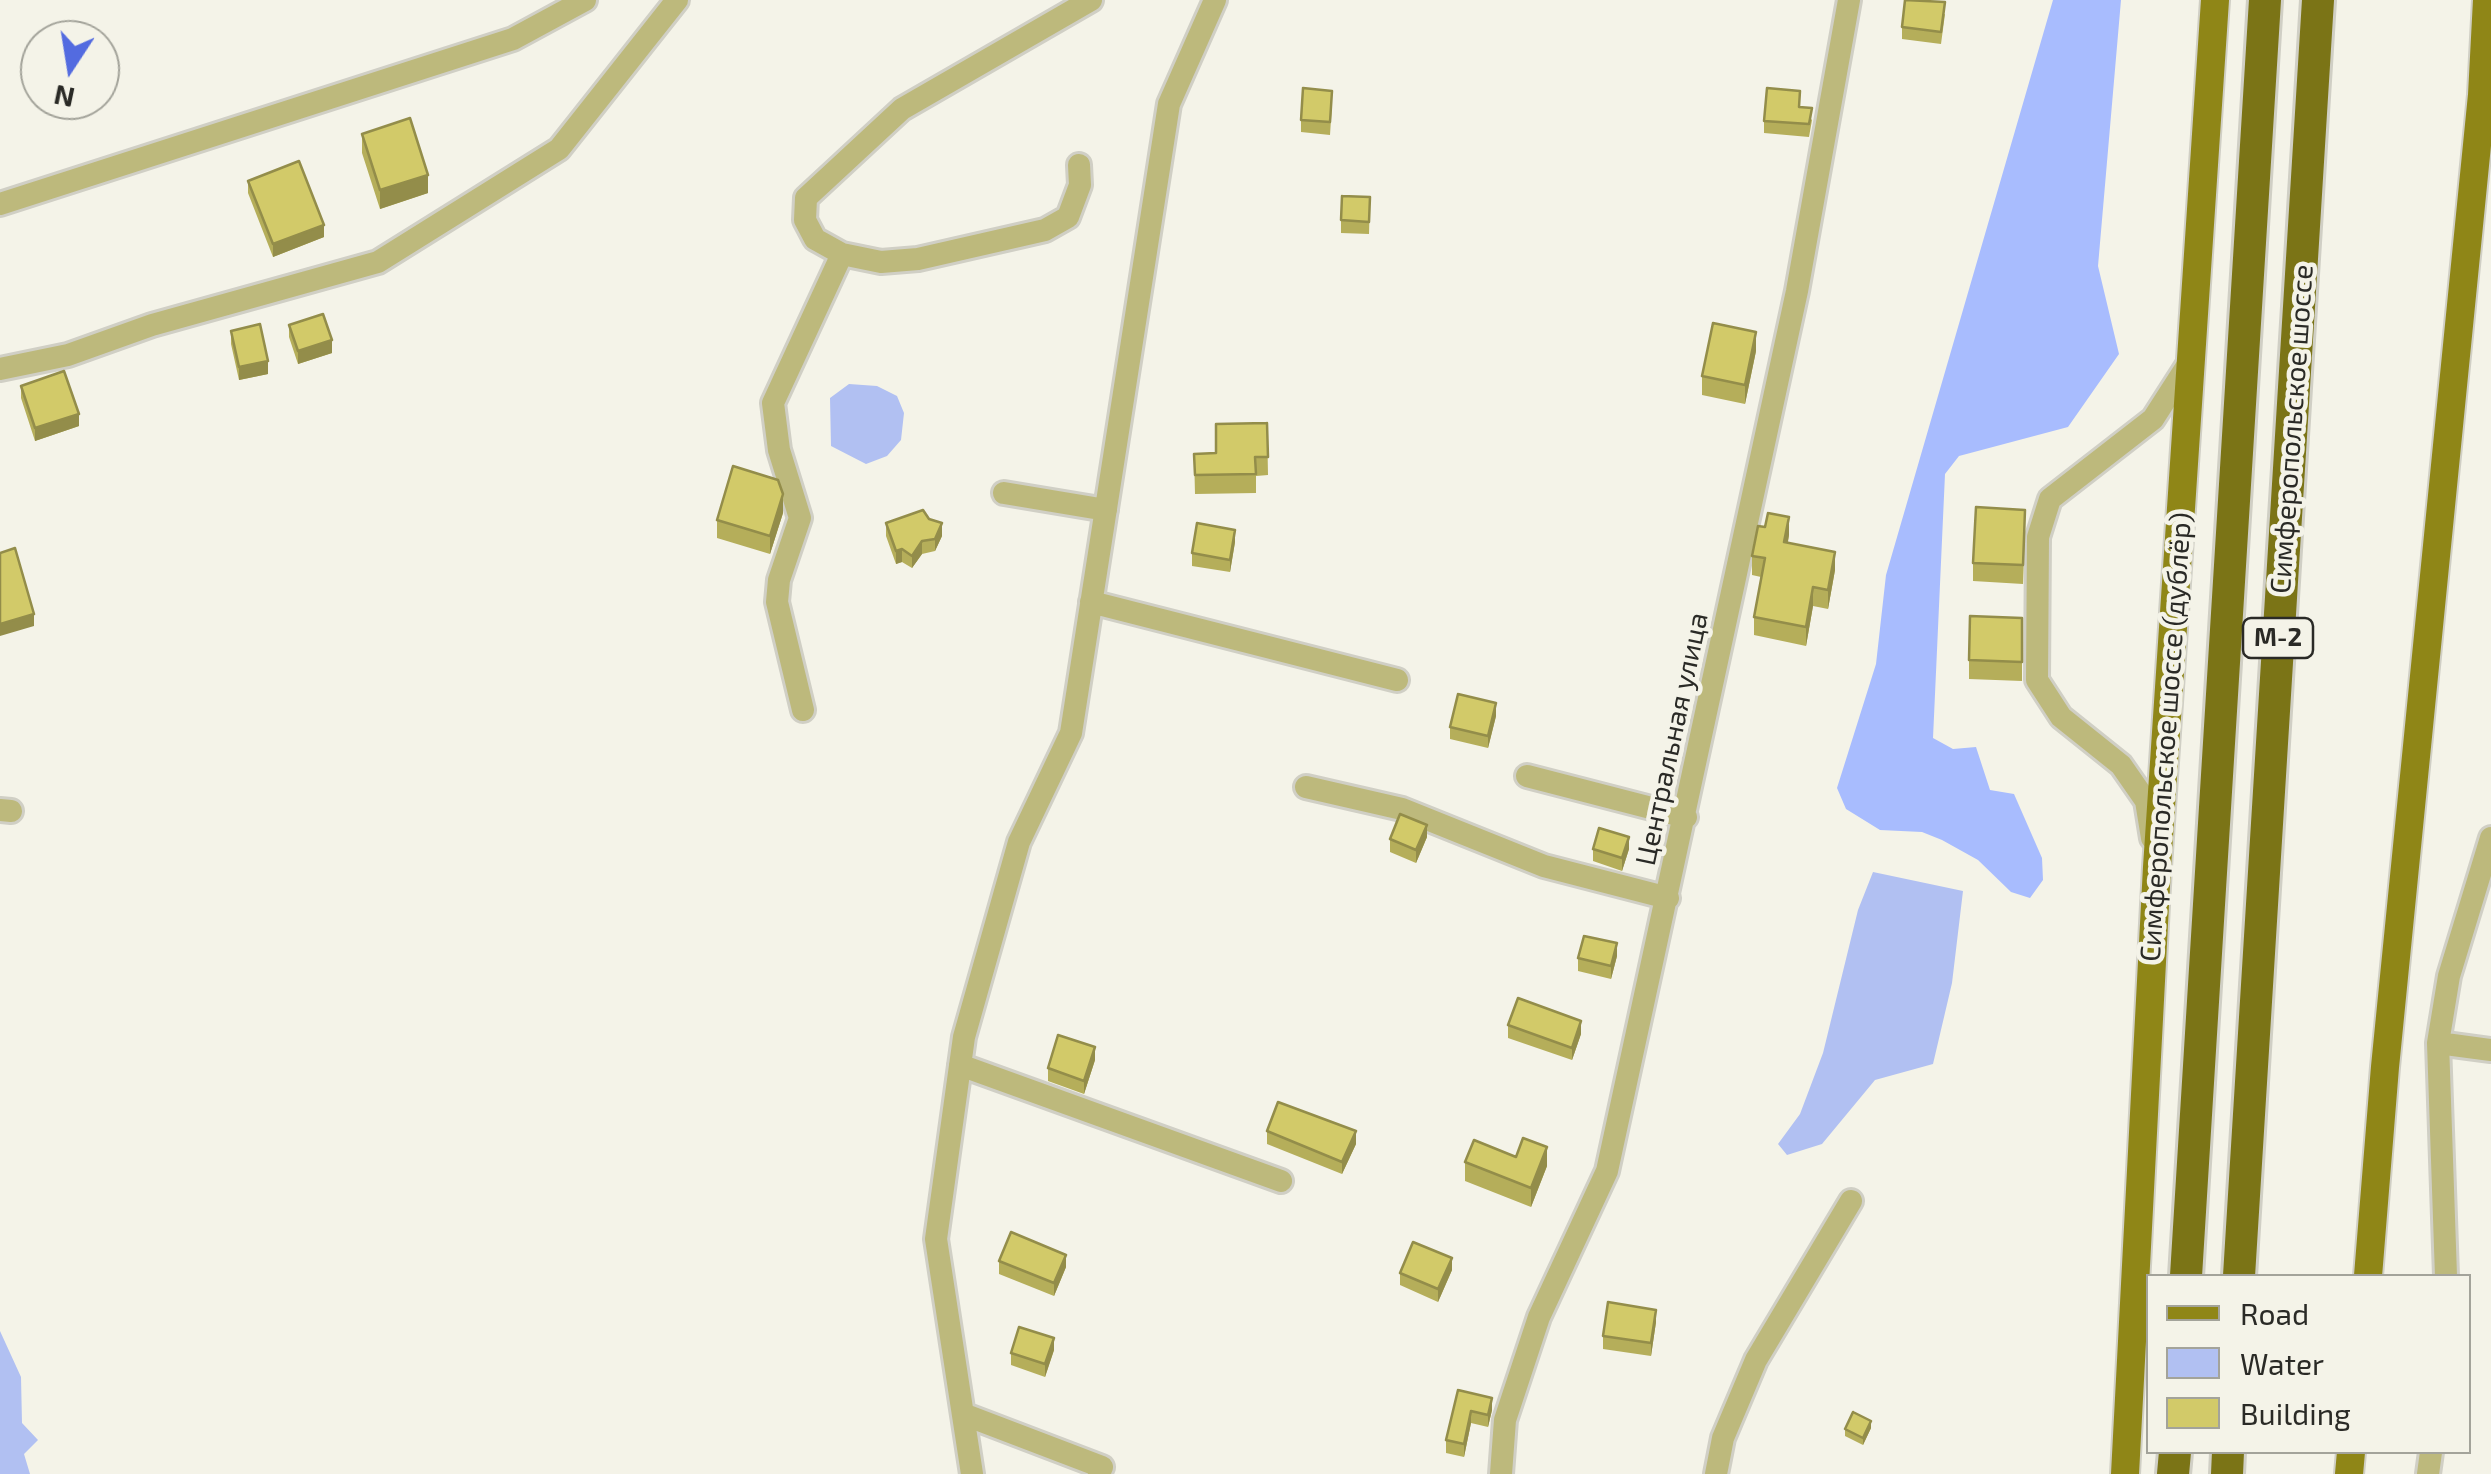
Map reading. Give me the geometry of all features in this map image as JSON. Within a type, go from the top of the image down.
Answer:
[{"type":"highway","name":"Симферопольское шоссе","points":[[2186,1274],[2264,0]]},
{"type":"highway","name":"Симферопольское шоссе","points":[[2239,1274],[2318,0]]},
{"type":"main road","name":"Симферопольское шоссе (дублёр)","points":[[2125,1474],[2157,866],[2215,0]]},
{"type":"main road","points":[[2368,1274],[2388,1028],[2482,95],[2487,0]]},
{"type":"street","points":[[0,204],[513,40],[584,0]]},
{"type":"street","points":[[0,370],[68,355],[152,324],[378,262],[559,149],[676,0]]},
{"type":"street","points":[[1078,166],[1080,185],[1068,217],[1046,230],[918,259],[881,262],[842,254],[815,239],[805,220],[806,198],[902,108],[1091,0]]},
{"type":"street","points":[[972,1474],[936,1239],[960,1066],[1020,842],[1070,733],[1170,104],[1215,0]]},
{"type":"street","name":"Центральная улица","points":[[1501,1474],[1505,1420],[1539,1317],[1607,1171],[1798,291],[1849,0]]},
{"type":"street","points":[[803,710],[777,602],[800,518],[779,450],[773,403],[842,254]]},
{"type":"street","points":[[2157,866],[2146,800],[2121,765],[2061,717],[2037,680],[2038,537],[2050,499],[2152,419],[2189,364]]},
{"type":"street","points":[[1004,493],[1106,510]]},
{"type":"street","points":[[1091,602],[1397,680]]},
{"type":"street","points":[[1527,776],[1686,818]]},
{"type":"street","points":[[1306,787],[1402,810],[1544,866],[1668,898]]},
{"type":"street","points":[[2446,1274],[2438,1042],[2449,976],[2487,868],[2491,838]]},
{"type":"street","points":[[2438,1042],[2491,1050]]},
{"type":"street","points":[[960,1066],[1282,1181]]},
{"type":"street","points":[[1716,1474],[1722,1438],[1756,1360],[1850,1201]]},
{"type":"street","points":[[962,1414],[1102,1466],[1099,1474]]},
{"type":"shaded area","points":[[2053,0],[2121,0],[2098,266],[2119,354],[2068,427],[1959,456],[1945,474],[1933,738],[1953,749],[1976,747],[1990,790],[2014,794],[2042,858],[2043,880],[2030,898],[2011,892],[1978,860],[1942,840],[1922,832],[1880,830],[1846,809],[1837,788],[1876,664],[1886,575]]},
{"type":"water","points":[[849,384],[877,386],[897,396],[904,413],[901,440],[887,456],[866,464],[831,446],[830,398]]},
{"type":"water","points":[[1873,872],[1963,891],[1952,983],[1933,1064],[1875,1080],[1822,1144],[1787,1155],[1778,1144],[1800,1114],[1823,1053],[1858,910]]},
{"type":"water","points":[[0,1331],[21,1377],[22,1423],[38,1440],[24,1454],[30,1474],[0,1474]]},
{"type":"building","points":[[1905,0],[1945,2],[1941,32],[1902,27]]},
{"type":"building","points":[[1303,88],[1332,91],[1330,122],[1301,120]]},
{"type":"building","points":[[1767,88],[1800,91],[1799,107],[1812,108],[1809,124],[1764,121]]},
{"type":"building","points":[[410,118],[428,175],[380,190],[362,134]]},
{"type":"building","points":[[299,161],[324,225],[273,244],[248,181]]},
{"type":"building","points":[[1342,196],[1370,197],[1369,222],[1341,220]]},
{"type":"building","points":[[323,314],[332,340],[298,351],[289,325]]},
{"type":"building","points":[[1713,323],[1756,332],[1745,385],[1702,376]]},
{"type":"building","points":[[260,324],[268,361],[239,367],[231,331]]},
{"type":"building","points":[[64,371],[79,414],[35,428],[21,386]]},
{"type":"building","points":[[1267,423],[1268,457],[1255,457],[1256,474],[1195,475],[1194,454],[1216,453],[1216,424]]},
{"type":"building","points":[[733,466],[778,480],[783,494],[770,536],[717,520]]},
{"type":"building","points":[[1976,507],[2025,510],[2023,565],[1973,563]]},
{"type":"building","points":[[923,510],[929,519],[942,523],[935,539],[922,541],[912,556],[902,549],[896,551],[886,523]]},
{"type":"building","points":[[1768,513],[1789,517],[1784,542],[1835,552],[1828,590],[1813,587],[1806,627],[1754,617],[1765,558],[1752,556],[1758,526],[1765,527]]},
{"type":"building","points":[[1197,523],[1235,530],[1230,560],[1192,553]]},
{"type":"building","points":[[15,548],[34,614],[0,624],[0,553]]},
{"type":"building","points":[[1970,616],[2022,618],[2022,662],[1969,660]]},
{"type":"building","points":[[1458,694],[1496,703],[1488,736],[1450,727]]},
{"type":"building","points":[[1400,814],[1427,825],[1416,850],[1390,839]]},
{"type":"building","points":[[1599,828],[1629,837],[1622,858],[1593,849]]},
{"type":"building","points":[[1584,936],[1617,943],[1611,966],[1578,958]]},
{"type":"building","points":[[1518,998],[1581,1021],[1572,1048],[1508,1025]]},
{"type":"building","points":[[1058,1035],[1095,1047],[1084,1081],[1048,1068]]},
{"type":"building","points":[[1278,1102],[1356,1131],[1342,1162],[1267,1131]]},
{"type":"building","points":[[1523,1138],[1547,1147],[1531,1188],[1465,1162],[1474,1140],[1516,1157]]},
{"type":"building","points":[[1011,1232],[1066,1255],[1054,1283],[999,1261]]},
{"type":"building","points":[[1413,1242],[1452,1258],[1438,1289],[1400,1273]]},
{"type":"building","points":[[1608,1302],[1656,1310],[1651,1343],[1603,1336]]},
{"type":"building","points":[[1019,1327],[1054,1338],[1045,1364],[1011,1353]]},
{"type":"building","points":[[1458,1390],[1492,1398],[1488,1415],[1471,1411],[1464,1444],[1446,1440]]},
{"type":"building","points":[[1853,1412],[1871,1421],[1863,1438],[1845,1429]]}]
